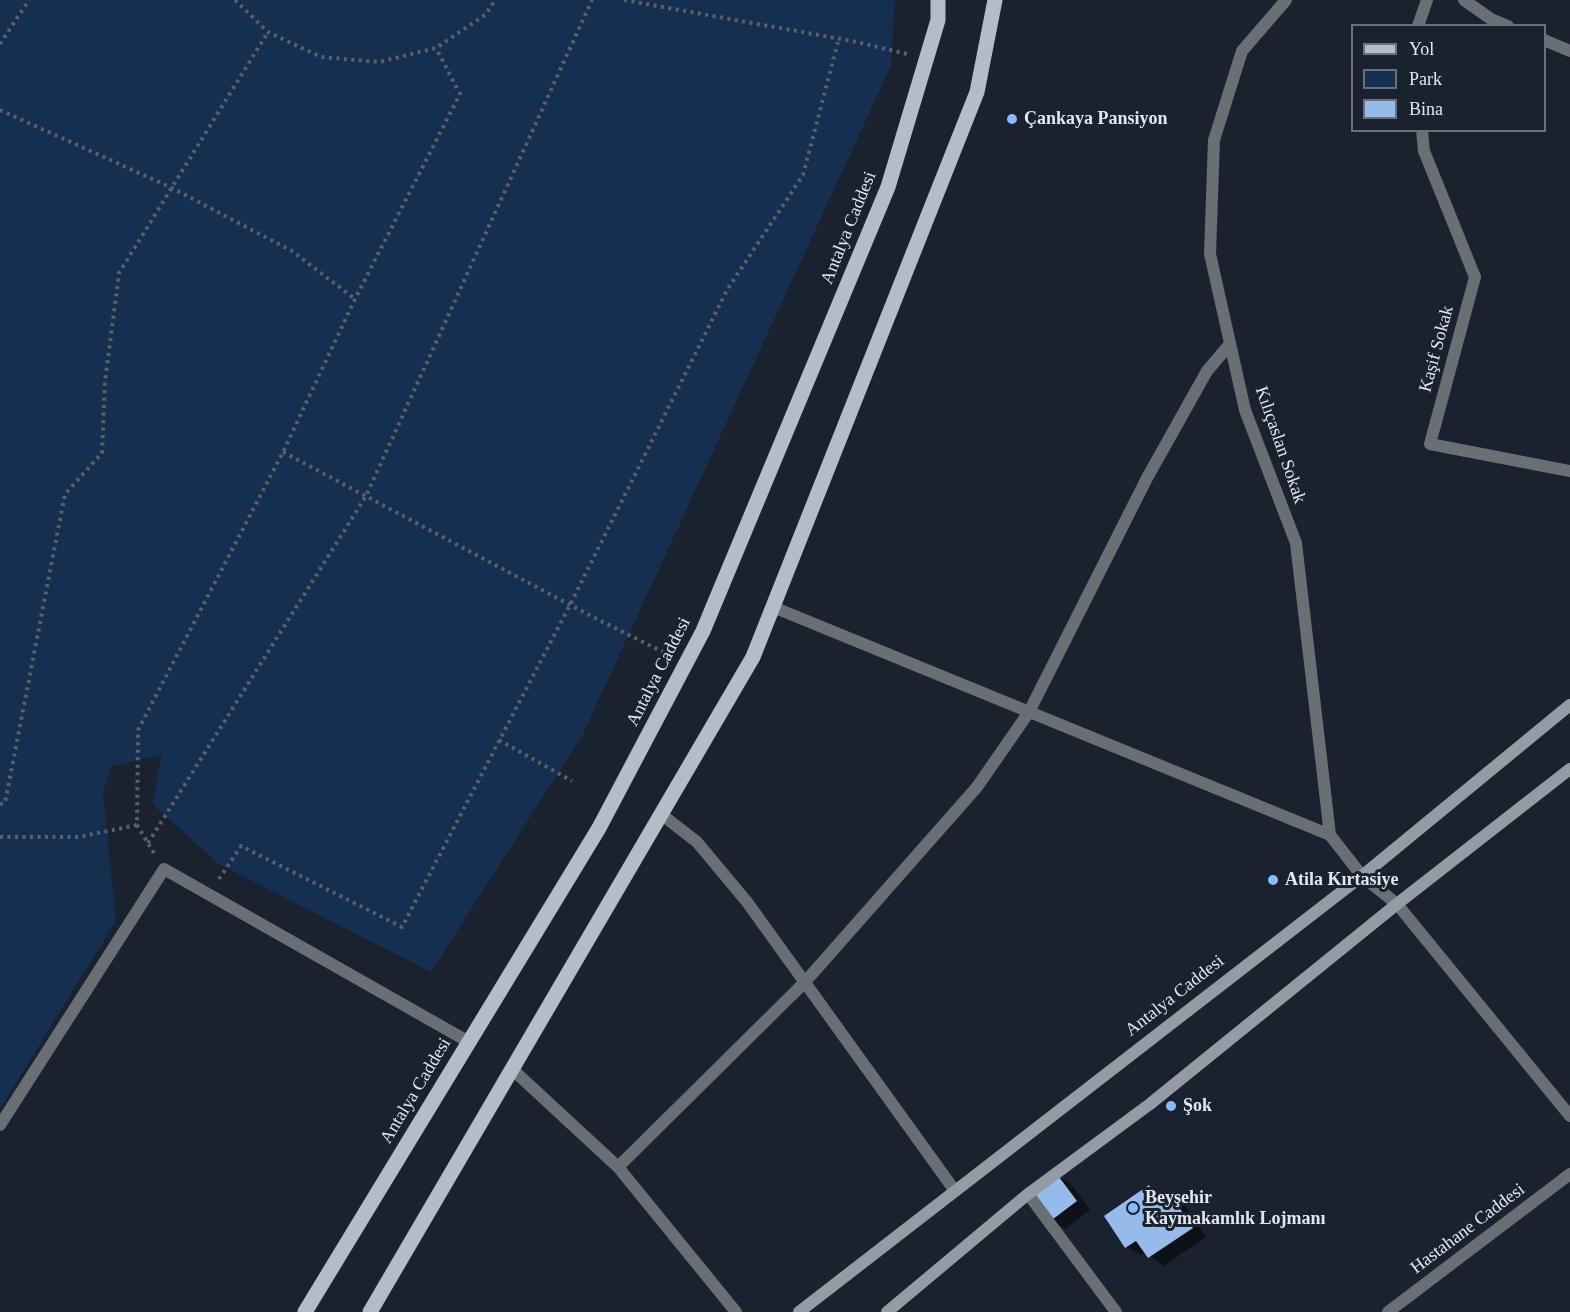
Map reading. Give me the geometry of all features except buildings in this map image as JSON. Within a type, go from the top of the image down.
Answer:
[{"type":"main road","name":"Antalya Caddesi","points":[[305,1312],[599,828],[703,631],[888,187],[938,20],[938,0]]},
{"type":"main road","points":[[370,1312],[753,657],[977,92],[995,0]]},
{"type":"main road","name":"Antalya Caddesi","points":[[799,1312],[1362,876],[1570,705]]},
{"type":"main road","points":[[887,1312],[1029,1194],[1150,1104],[1397,903],[1570,769]]},
{"type":"street","name":"Kılıçaslan Sokak","points":[[1286,0],[1242,51],[1214,140],[1210,254],[1245,410],[1296,543],[1330,835]]},
{"type":"street","points":[[1419,24],[1427,0]]},
{"type":"street","points":[[1464,0],[1491,19],[1503,24]]},
{"type":"street","points":[[1546,40],[1570,51]]},
{"type":"street","name":"Kaşif Sokak","points":[[1422,132],[1424,151],[1475,277],[1430,444],[1570,471]]},
{"type":"street","points":[[618,1167],[805,982],[977,787],[1029,712],[1147,478],[1207,370],[1230,344]]},
{"type":"street","points":[[773,606],[1330,835],[1362,876],[1397,903],[1570,1116]]},
{"type":"street","points":[[661,814],[697,842],[722,871],[955,1191]]},
{"type":"street","points":[[0,1125],[164,869],[469,1042]]},
{"type":"street","points":[[512,1069],[618,1167],[736,1312]]},
{"type":"street","name":"Hastahane Caddesi","points":[[1388,1312],[1570,1174]]},
{"type":"street","points":[[1029,1194],[1116,1312]]},
{"type":"path","points":[[0,44],[29,0]]},
{"type":"path","points":[[235,0],[268,32],[321,57],[379,62],[436,48],[485,15],[495,0]]},
{"type":"path","points":[[148,843],[366,496],[592,0]]},
{"type":"path","points":[[624,0],[839,38],[926,59]]},
{"type":"path","points":[[0,804],[5,803],[65,494],[102,453],[105,382],[119,273],[268,32]]},
{"type":"path","points":[[208,894],[242,846],[402,927],[570,605],[727,290],[803,175],[839,38]]},
{"type":"path","points":[[164,869],[137,825],[138,730],[283,452],[355,298],[460,94],[436,48]]},
{"type":"path","points":[[0,110],[170,188],[292,251],[355,298]]},
{"type":"path","points":[[283,452],[570,605],[687,662]]},
{"type":"path","points":[[499,741],[572,781]]},
{"type":"path","points":[[0,837],[79,837],[137,825]]},
{"type":"green space","points":[[0,0],[895,0],[891,66],[583,734],[431,972],[220,865],[152,804],[162,755],[112,766],[103,792],[116,921],[0,1109]]},
{"type":"place","name":"Çankaya Pansiyon","points":[[1012,119]]},
{"type":"place","name":"Atila Kırtasiye","points":[[1273,880]]},
{"type":"place","name":"Şok","points":[[1171,1106]]},
{"type":"place","name":"Beyşehir Kaymakamlık Lojmanı","points":[[1133,1208]]}]
